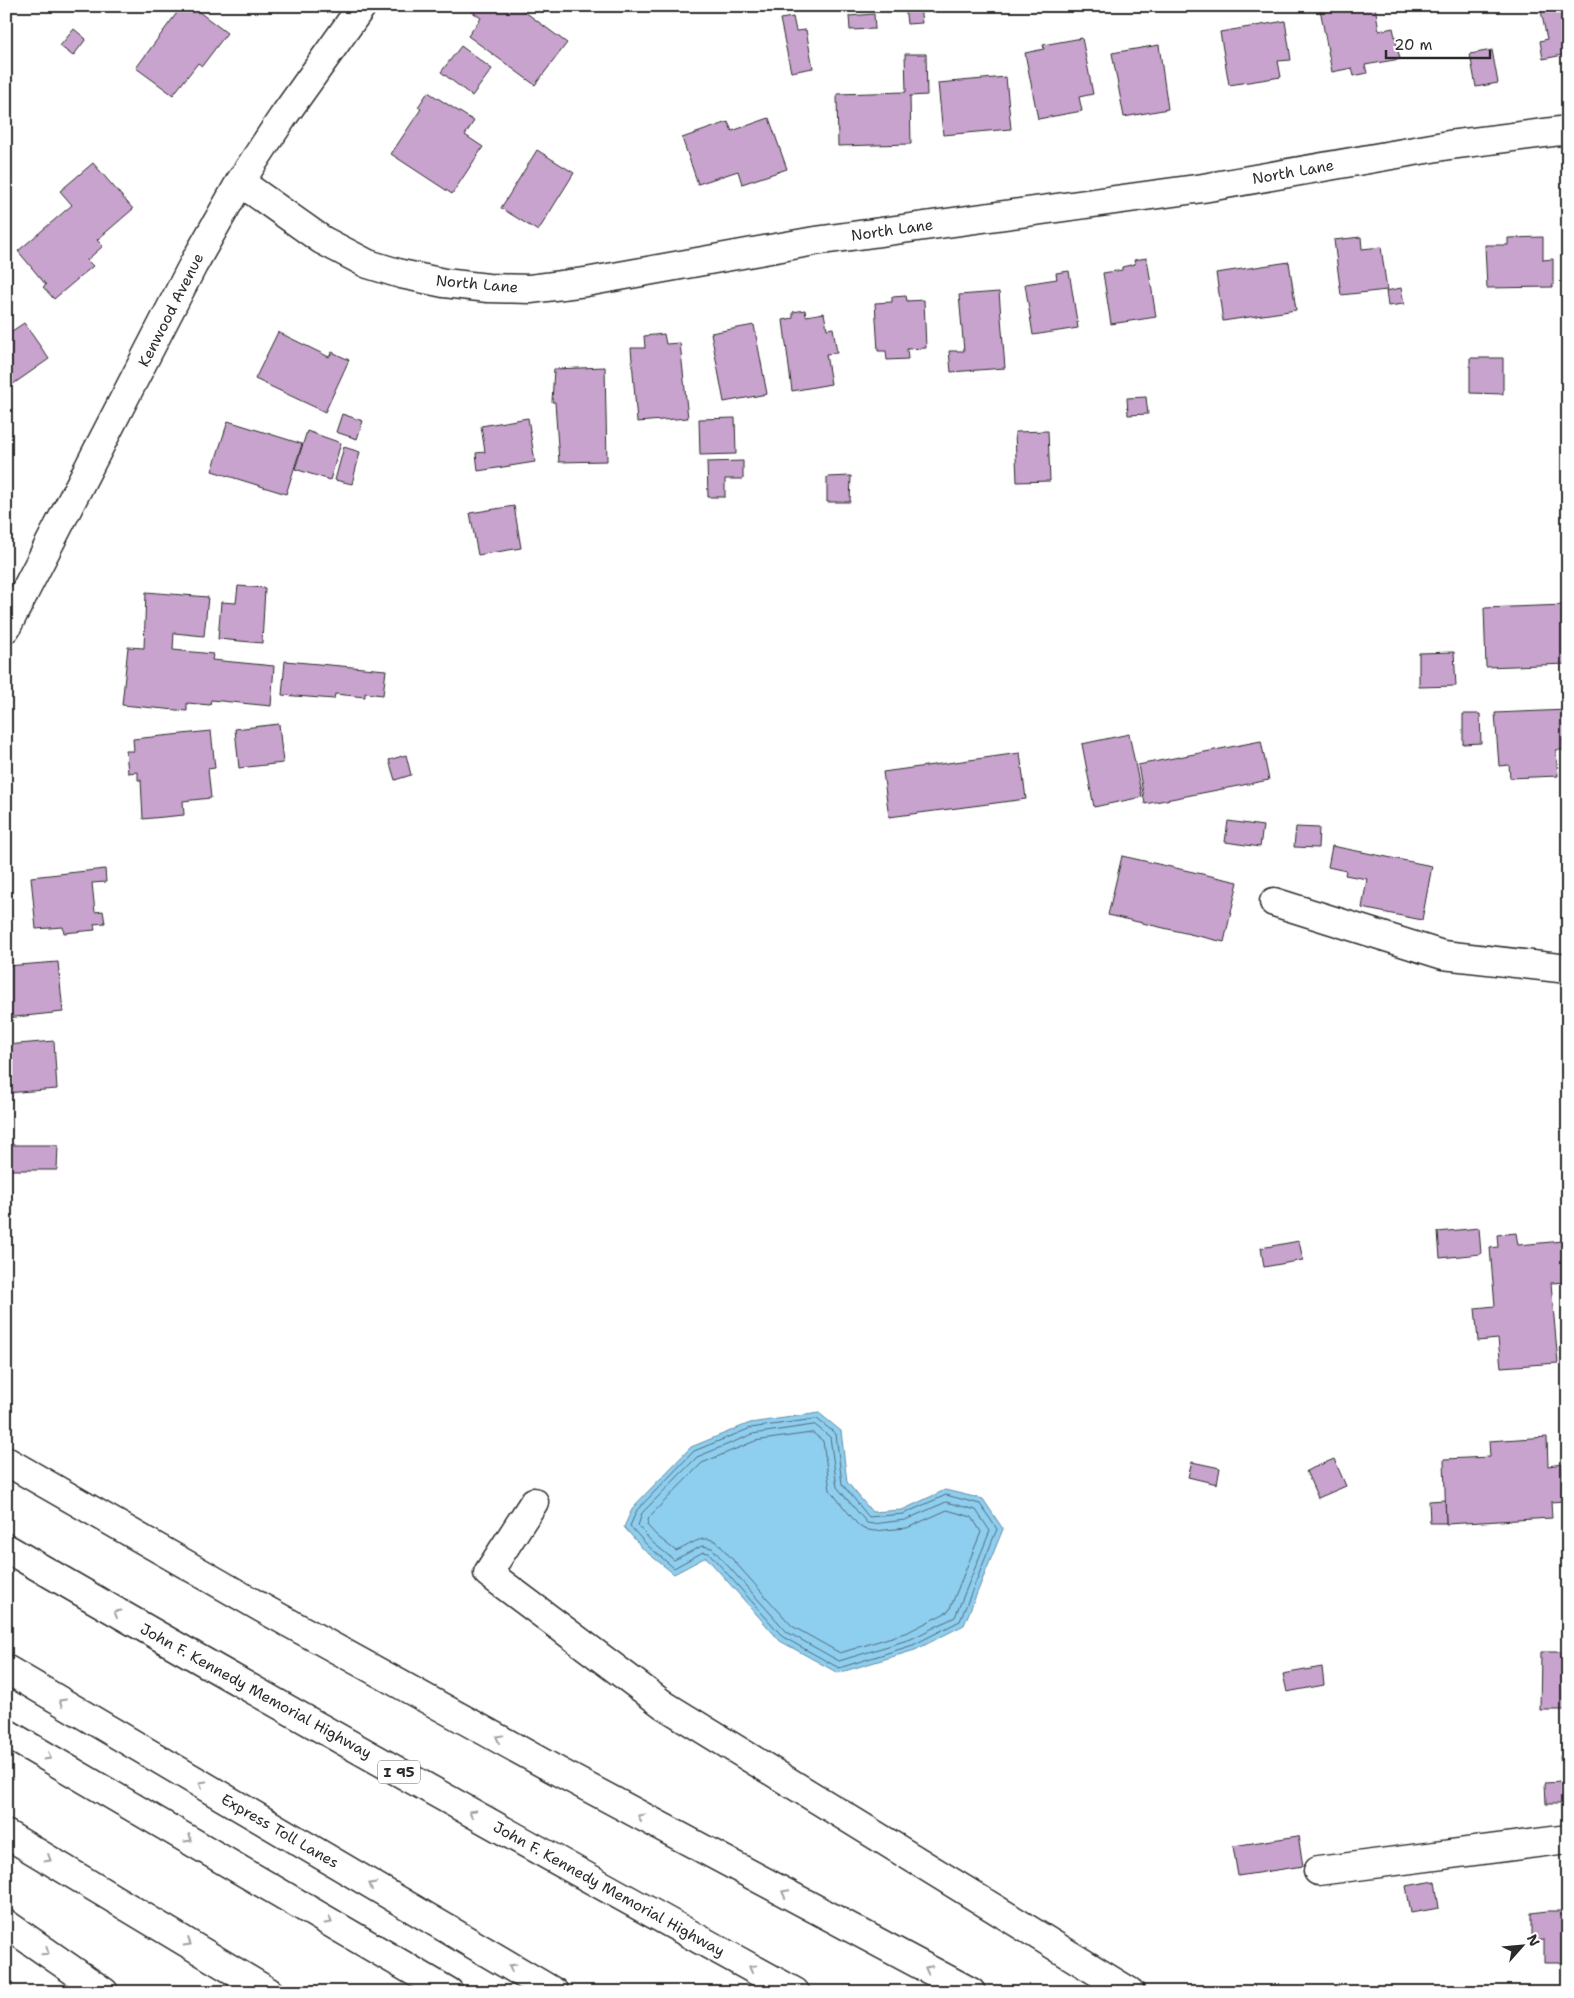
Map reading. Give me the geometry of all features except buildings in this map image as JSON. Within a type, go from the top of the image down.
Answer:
[{"type":"main road","name":"Kenwood Avenue","points":[[6,628],[193,265],[240,182],[283,117],[362,6]]},
{"type":"main road","name":"North Lane","points":[[240,182],[322,240],[368,264],[401,274],[444,283],[488,288],[530,289],[586,282],[815,241],[1203,188],[1449,145],[1568,130]]},
{"type":"main road","points":[[1274,902],[1443,955],[1568,969]]},
{"type":"main road","points":[[6,1461],[262,1608],[544,1763],[971,1992]]},
{"type":"main road","points":[[534,1502],[488,1573],[664,1705],[1130,1992]]},
{"type":"main road","name":"John F. Kennedy Memorial Highway","points":[[6,1548],[165,1640],[795,1992]]},
{"type":"main road","name":"Express Toll Lanes","points":[[6,1669],[554,1992]]},
{"type":"main road","points":[[6,1733],[448,1992]]},
{"type":"main road","points":[[6,1834],[269,1992]]},
{"type":"main road","points":[[1318,1871],[1568,1839]]},
{"type":"main road","points":[[6,1924],[104,1992]]},
{"type":"water","points":[[819,1413],[841,1431],[847,1482],[872,1512],[902,1510],[945,1490],[983,1499],[1003,1529],[964,1625],[915,1650],[838,1673],[780,1641],[706,1557],[674,1574],[644,1550],[624,1527],[633,1507],[691,1447],[750,1423]]}]
